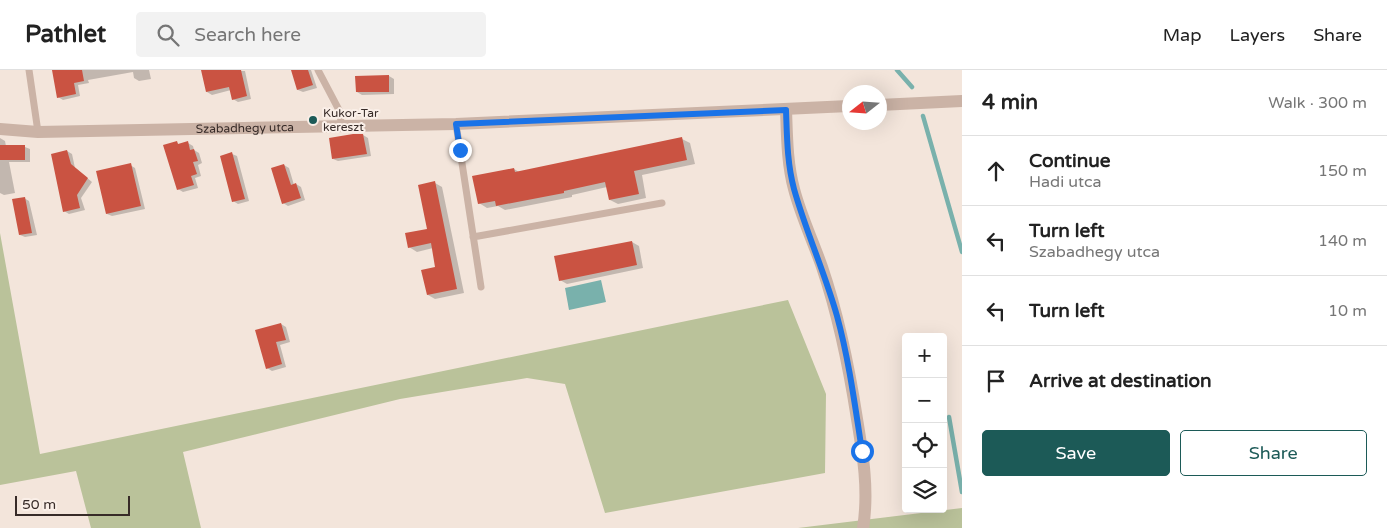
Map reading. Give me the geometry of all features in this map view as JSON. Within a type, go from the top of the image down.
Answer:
[{"type":"street","points":[[887,105],[962,101]]},
{"type":"street","name":"Szabadhegy utca","points":[[0,129],[38,132],[456,124],[842,106]]},
{"type":"street","points":[[786,110],[788,160],[794,187],[804,223],[822,267],[837,316],[850,372],[866,489],[863,528]]},
{"type":"lane","points":[[29,70],[38,132]]},
{"type":"lane","points":[[318,70],[339,110],[342,127]]},
{"type":"lane","points":[[456,124],[481,287]]},
{"type":"lane","points":[[473,237],[662,203]]},
{"type":"green space","points":[[0,233],[40,454],[788,300],[826,394],[825,473],[605,513],[565,384],[527,378],[400,399],[183,452],[201,528],[91,528],[76,471],[0,485]]},
{"type":"green space","points":[[962,508],[962,528],[798,528],[921,513],[947,513],[947,510]]},
{"type":"water","points":[[601,280],[606,302],[569,310],[565,288]]},
{"type":"building","points":[[52,70],[82,70],[84,81],[74,83],[76,94],[57,98]]},
{"type":"building","points":[[201,70],[241,70],[247,96],[232,100],[229,87],[206,92]]},
{"type":"building","points":[[291,70],[308,70],[313,85],[297,90]]},
{"type":"building","points":[[389,75],[389,92],[356,92],[355,76]]},
{"type":"building","points":[[363,134],[367,154],[332,159],[329,138]]},
{"type":"building","points":[[682,137],[687,160],[634,171],[639,194],[609,200],[605,182],[564,191],[564,193],[496,206],[495,201],[478,204],[472,176],[514,168],[515,172]]},
{"type":"building","points":[[177,141],[178,144],[188,141],[190,150],[194,149],[198,161],[193,162],[197,174],[191,176],[194,185],[177,190],[163,145]]},
{"type":"building","points":[[0,145],[25,145],[25,160],[0,160]]},
{"type":"building","points":[[67,150],[71,164],[88,178],[77,195],[80,208],[63,212],[51,154]]},
{"type":"building","points":[[232,152],[245,199],[232,202],[220,156]]},
{"type":"building","points":[[131,163],[141,206],[106,214],[96,171]]},
{"type":"building","points":[[284,164],[291,185],[296,183],[301,198],[282,204],[271,168]]},
{"type":"building","points":[[435,181],[457,289],[427,295],[421,270],[435,267],[431,243],[408,248],[405,233],[427,229],[418,185]]},
{"type":"building","points":[[25,197],[32,233],[19,235],[12,199]]},
{"type":"building","points":[[632,241],[637,265],[559,281],[554,256]]},
{"type":"building","points":[[281,323],[286,340],[276,342],[282,364],[266,369],[255,330]]},
{"type":"waterway","points":[[897,70],[912,87]]},
{"type":"waterway","points":[[923,116],[962,252]]},
{"type":"waterway","points":[[949,417],[962,492]]},
{"type":"place","name":"Kukor-Tar kereszt","points":[[313,120]]},
{"type":"route","points":[[460,150],[456,124],[786,110],[788,160],[794,187],[804,223],[822,267],[837,316],[850,372],[862,451]]}]
